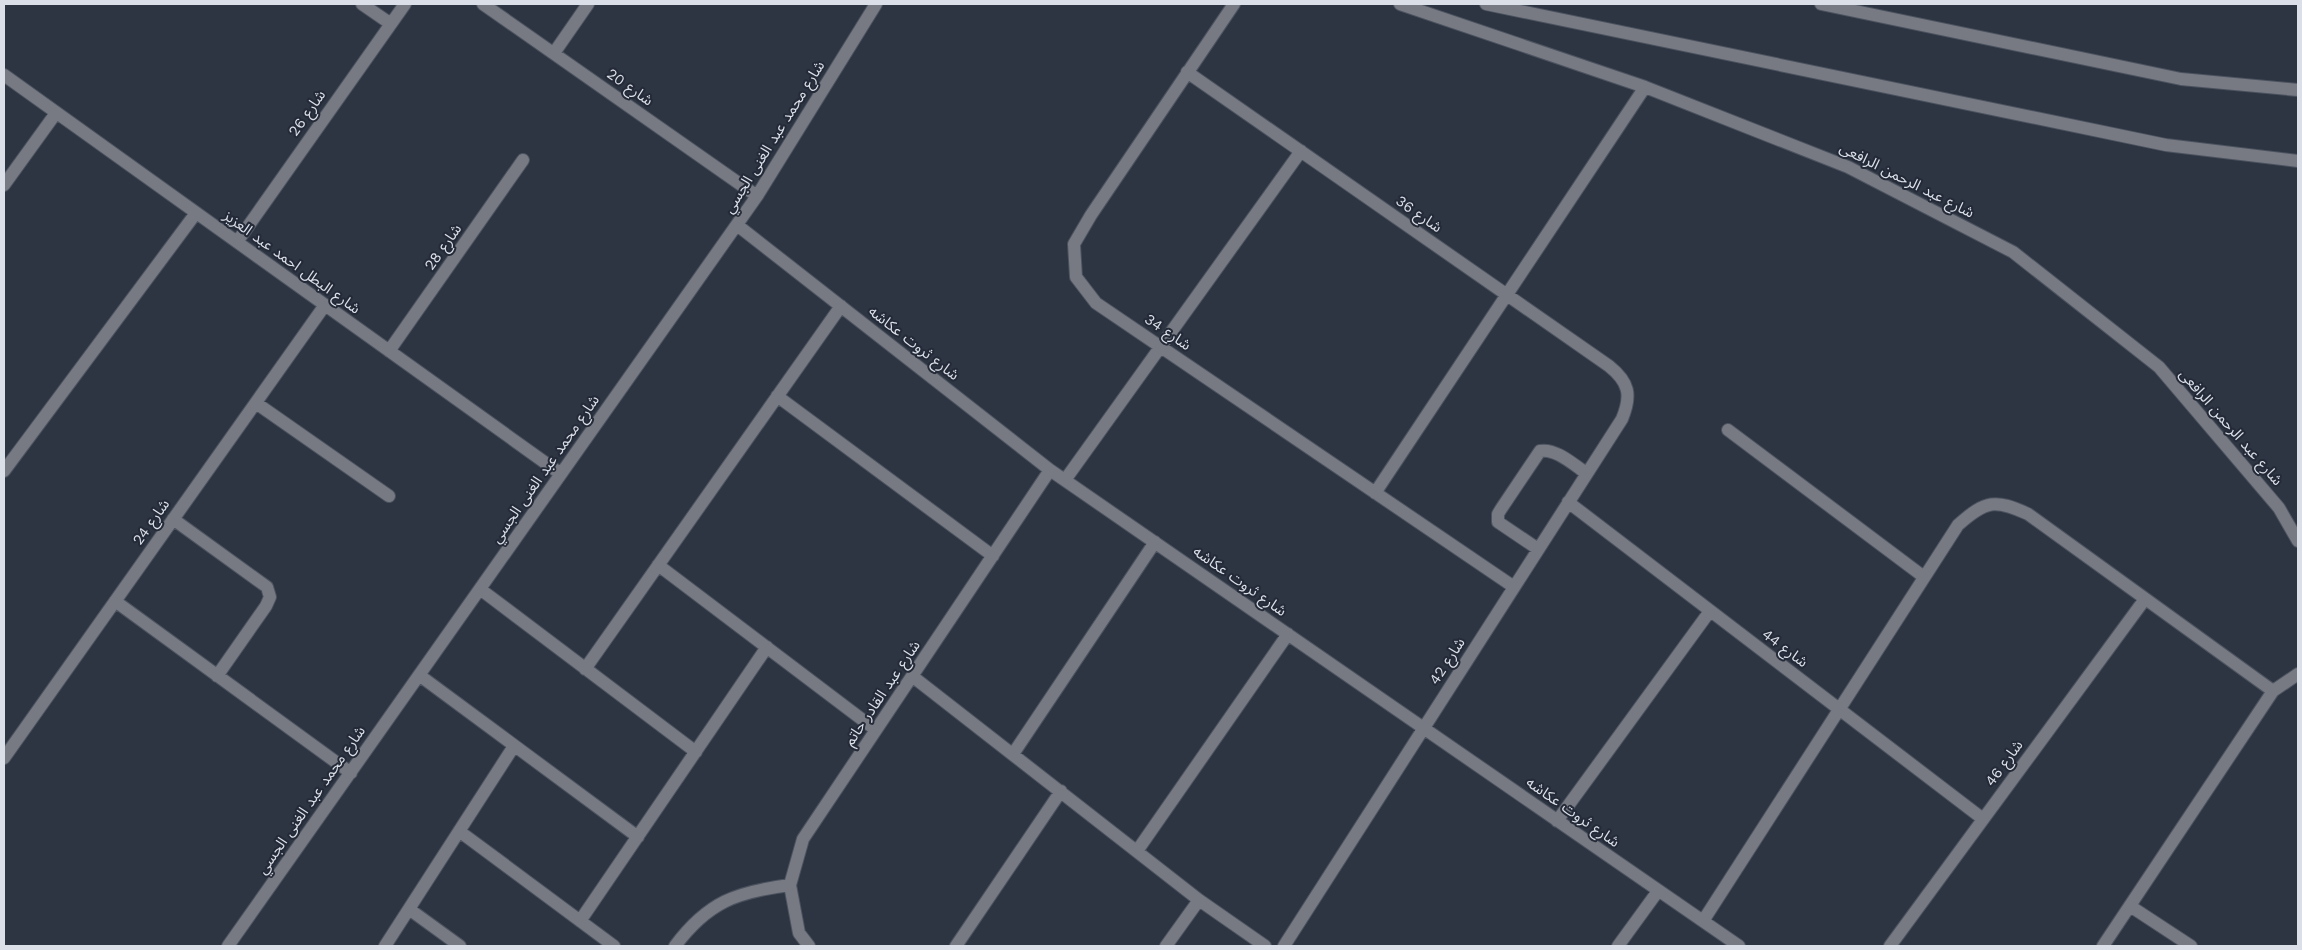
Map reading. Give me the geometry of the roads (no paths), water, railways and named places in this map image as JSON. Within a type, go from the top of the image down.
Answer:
[{"type":"street","points":[[362,4],[391,24]]},
{"type":"street","name":"شارع 26","points":[[237,242],[405,4]]},
{"type":"street","name":"شارع 20","points":[[483,4],[757,196]]},
{"type":"street","points":[[554,53],[588,4]]},
{"type":"street","name":"شارع محمد عبد الغنى الجسي","points":[[228,946],[757,196],[876,4]]},
{"type":"street","name":"شارع 34","points":[[1234,4],[1091,214],[1074,244],[1076,277],[1096,304],[1514,587]]},
{"type":"street","name":"شارع عبد الرحمن الرافعى","points":[[1400,4],[1645,87],[1848,167],[2013,252],[2159,367],[2279,508],[2298,541]]},
{"type":"street","points":[[1486,4],[2166,145],[2298,161]]},
{"type":"street","points":[[1821,4],[2181,79],[2298,90]]},
{"type":"street","name":"شارع 36","points":[[1186,72],[1609,366],[1621,375],[1627,389]]},
{"type":"street","name":"شارع البطل احمد عبد العزيز","points":[[4,75],[561,474]]},
{"type":"street","points":[[1375,493],[1645,87]]},
{"type":"street","points":[[4,185],[56,113]]},
{"type":"street","points":[[1065,480],[1301,151]]},
{"type":"street","name":"شارع 28","points":[[389,351],[523,160]]},
{"type":"street","points":[[4,471],[196,213]]},
{"type":"street","name":"شارع ثروت عكاشه","points":[[737,225],[1050,470],[1739,946]]},
{"type":"street","name":"شارع 24","points":[[4,758],[8,743],[115,601],[325,305]]},
{"type":"street","points":[[585,669],[841,306]]},
{"type":"street","name":"شارع 42","points":[[1284,946],[1622,419],[1628,404],[1627,389]]},
{"type":"street","points":[[777,396],[992,556]]},
{"type":"street","points":[[256,403],[389,496]]},
{"type":"street","points":[[1728,430],[1924,577]]},
{"type":"street","points":[[1538,549],[1498,522],[1498,514],[1501,509],[1540,451],[1547,450],[1553,452],[1586,473]]},
{"type":"street","name":"شارع عبد القادر حاتم","points":[[809,946],[798,933],[790,886],[804,839],[1050,470]]},
{"type":"street","name":"شارع 44","points":[[1568,502],[1983,819]]},
{"type":"street","points":[[1703,921],[1958,525],[1978,507],[2004,503],[2028,514],[2273,690]]},
{"type":"street","points":[[173,519],[267,587],[270,597],[266,606],[218,676]]},
{"type":"street","points":[[1013,754],[1155,542]]},
{"type":"street","points":[[658,565],[876,730]]},
{"type":"street","points":[[480,589],[696,752]]},
{"type":"street","name":"شارع 46","points":[[1890,946],[2145,599]]},
{"type":"street","points":[[115,601],[351,773]]},
{"type":"street","points":[[1557,821],[1710,611]]},
{"type":"street","points":[[1137,851],[1288,634]]},
{"type":"street","points":[[580,921],[767,647]]},
{"type":"street","points":[[2103,946],[2273,690],[2298,674]]},
{"type":"street","points":[[419,675],[638,837]]},
{"type":"street","points":[[912,676],[1199,900],[1265,946]]},
{"type":"street","points":[[385,946],[514,746]]},
{"type":"street","points":[[956,946],[1061,791]]},
{"type":"street","points":[[460,831],[614,946]]},
{"type":"street","points":[[675,946],[691,925],[720,903],[754,890],[790,886]]},
{"type":"street","points":[[1618,946],[1658,891]]},
{"type":"street","points":[[1166,946],[1199,900]]},
{"type":"street","points":[[2130,906],[2192,946]]},
{"type":"street","points":[[409,909],[460,946]]}]
